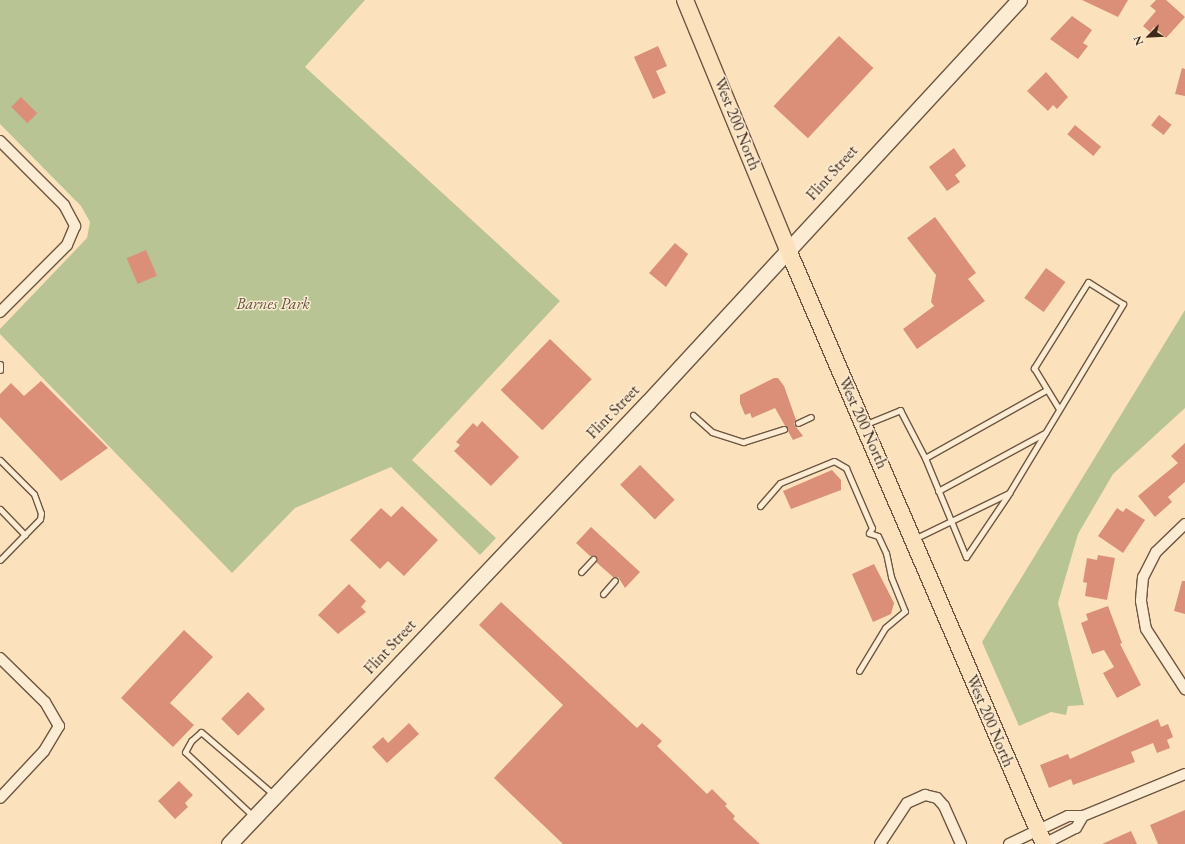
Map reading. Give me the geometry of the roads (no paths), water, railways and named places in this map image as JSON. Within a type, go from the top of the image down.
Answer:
[{"type":"main road","name":"West 200 North","points":[[686,0],[788,250],[865,424],[913,540],[1044,844]]},
{"type":"street","name":"Flint Street","points":[[229,844],[788,250],[879,148],[1019,0]]},
{"type":"street","points":[[0,141],[64,205],[75,226],[67,245],[0,312]]},
{"type":"street","points":[[1185,524],[1156,552],[1143,577],[1140,601],[1146,629],[1185,689]]},
{"type":"street","points":[[0,658],[45,702],[59,726],[44,751],[0,798]]},
{"type":"street","points":[[1009,844],[1037,829],[1068,816],[1083,816],[1185,774]]},
{"type":"street","points":[[880,844],[907,803],[925,795],[938,798],[944,806],[961,844]]},
{"type":"street","points":[[1044,844],[1076,828],[1083,816]]},
{"type":"lane","points":[[865,424],[900,410],[925,458],[966,557],[1008,494],[1045,433],[1122,304],[1088,282],[1034,368],[1046,390],[1059,409]]},
{"type":"lane","points":[[0,364],[0,370]]},
{"type":"lane","points":[[925,458],[1046,390]]},
{"type":"lane","points":[[693,415],[712,432],[743,442],[784,429]]},
{"type":"lane","points":[[798,423],[811,417]]},
{"type":"lane","points":[[938,490],[1045,433]]},
{"type":"lane","points":[[0,460],[38,500],[40,519],[0,559]]},
{"type":"lane","points":[[760,506],[780,483],[834,461],[846,468],[872,528],[869,533],[878,536],[886,553],[891,577],[905,611],[885,628],[859,671]]},
{"type":"lane","points":[[913,540],[1008,494]]},
{"type":"lane","points":[[0,509],[25,535]]},
{"type":"lane","points":[[580,572],[593,559]]},
{"type":"lane","points":[[603,594],[616,580]]},
{"type":"lane","points":[[254,817],[185,752],[191,741],[201,732],[275,795]]},
{"type":"park label","name":"Barnes Park","points":[[273,304]]}]
